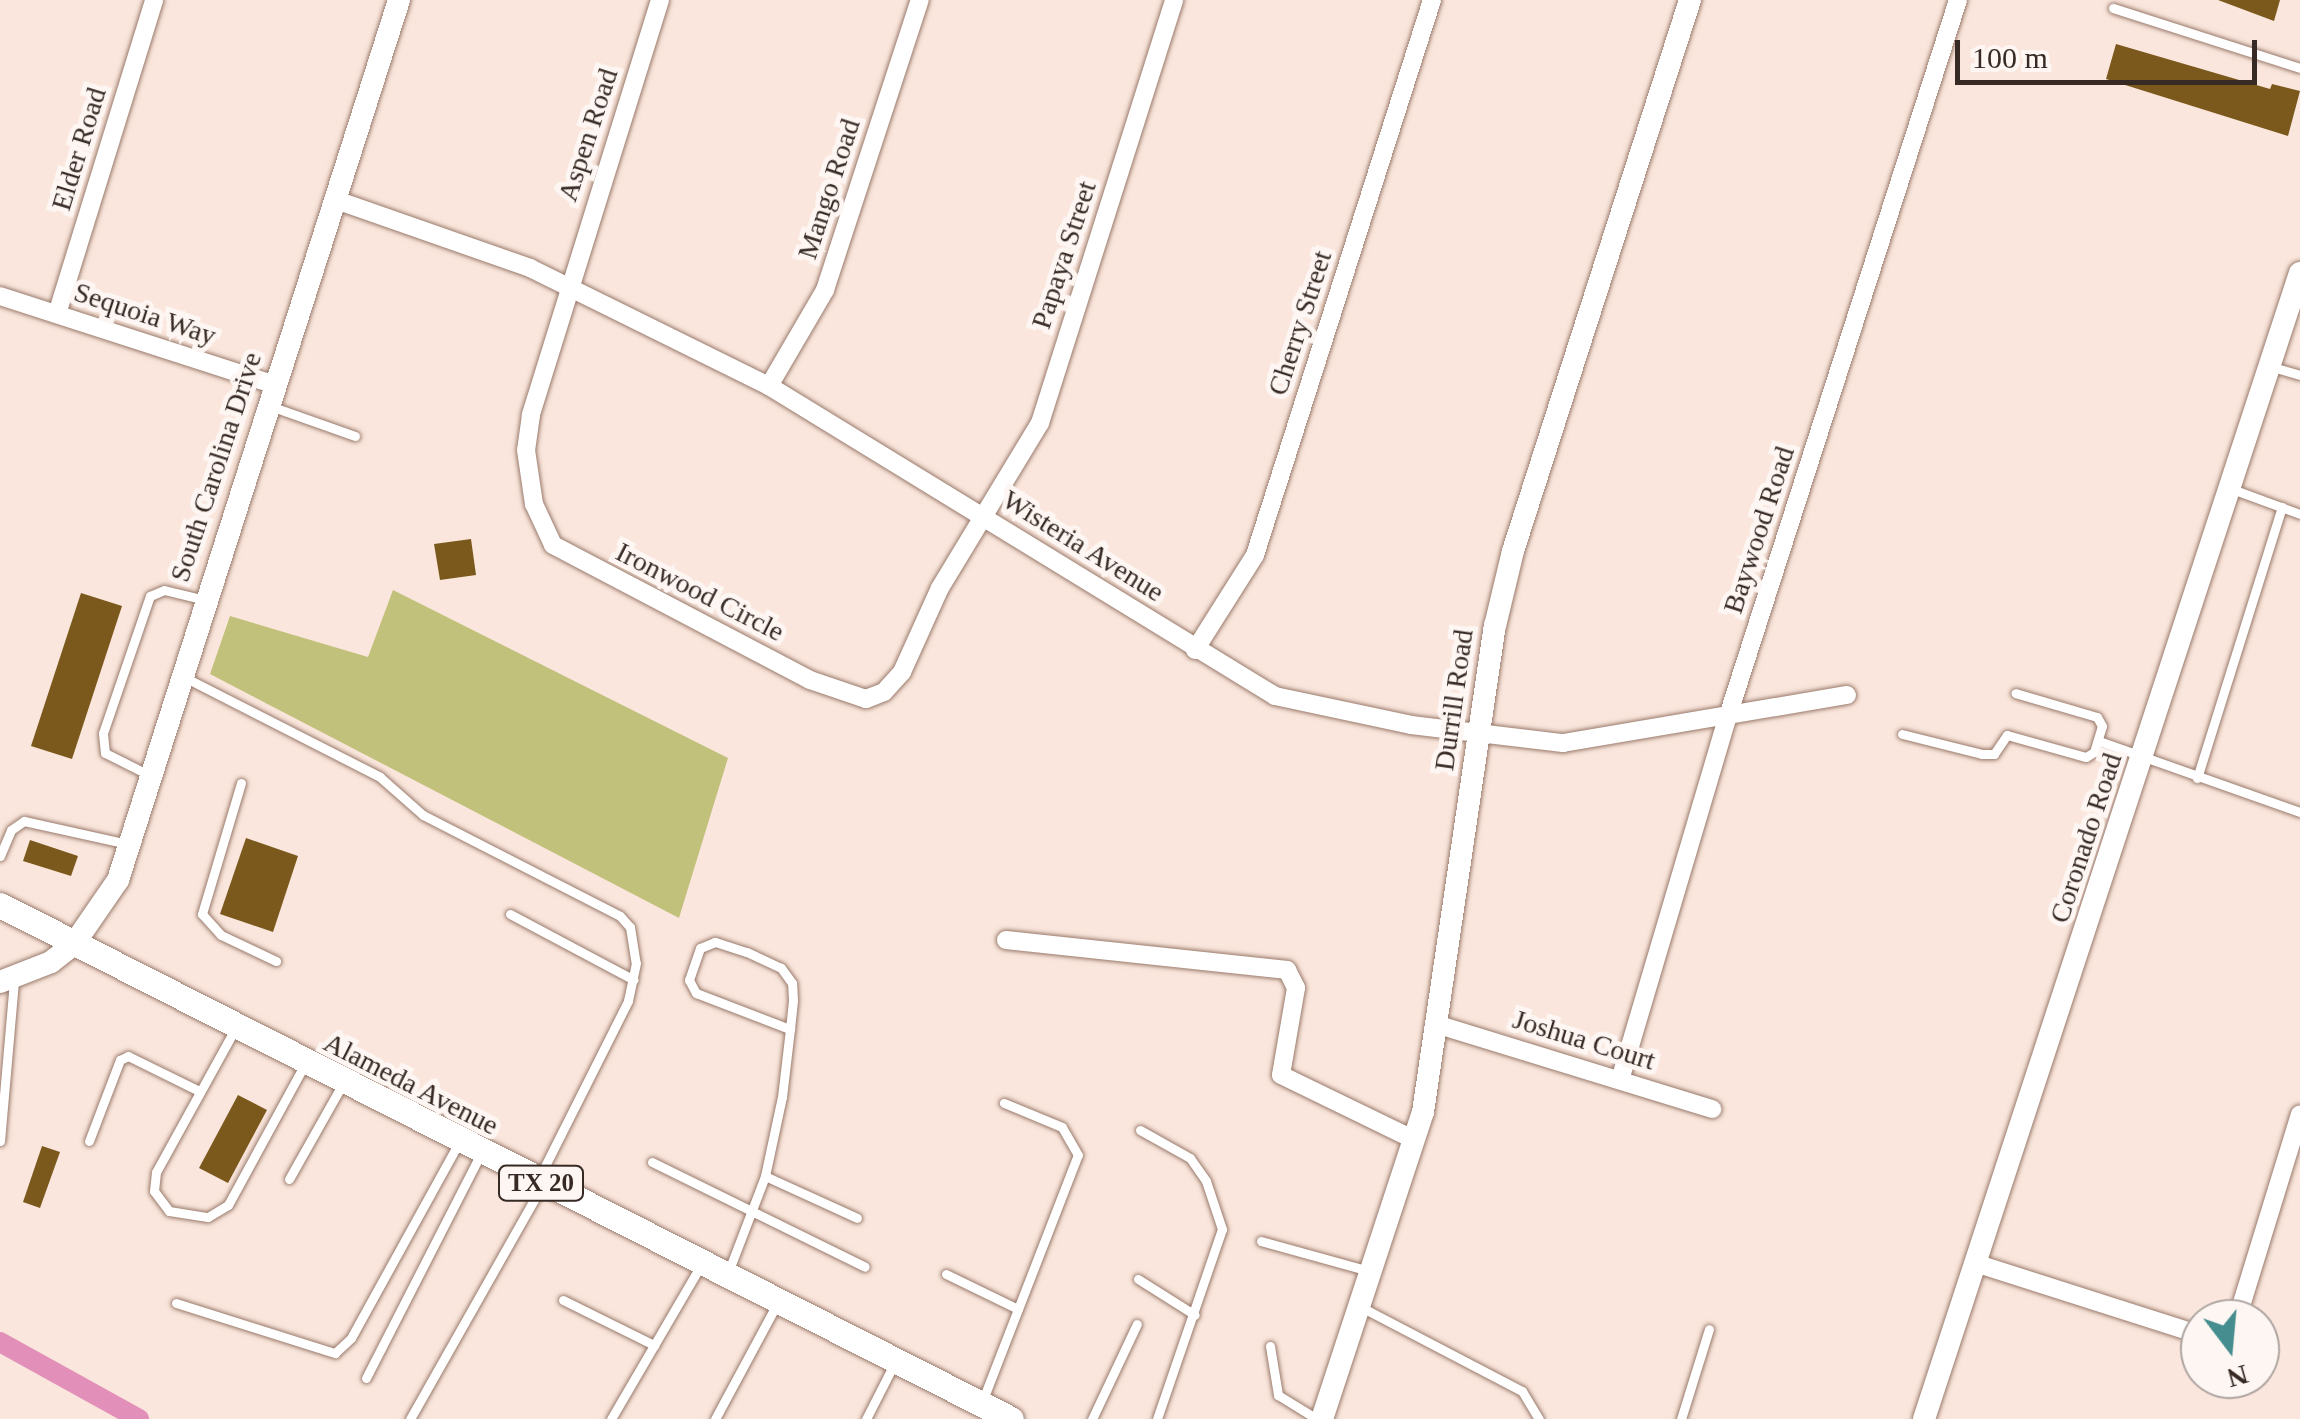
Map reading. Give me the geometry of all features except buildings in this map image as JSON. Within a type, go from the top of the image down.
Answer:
[{"type":"main road","name":"Alameda Avenue","points":[[0,906],[235,1029],[998,1414]]},
{"type":"street","name":"Elder Road","points":[[57,314],[154,0]]},
{"type":"street","name":"South Carolina Drive","points":[[74,944],[99,914],[131,844],[180,676],[399,0]]},
{"type":"street","name":"Aspen Road","points":[[568,287],[660,0]]},
{"type":"street","name":"Mango Road","points":[[769,386],[825,290],[920,0]]},
{"type":"street","name":"Papaya Street","points":[[982,514],[1040,423],[1174,0]]},
{"type":"street","name":"Cherry Street","points":[[1195,650],[1255,555],[1432,0]]},
{"type":"street","name":"Durrill Road","points":[[1319,1419],[1415,1140],[1440,1024],[1478,733],[1513,550],[1690,0]]},
{"type":"street","name":"Baywood Road","points":[[1620,1080],[1727,719],[1958,0]]},
{"type":"street","name":"Wisteria Avenue","points":[[336,200],[568,287],[769,386],[982,514],[1195,650],[1285,700],[1478,733],[1563,743],[1727,719],[1848,695]]},
{"type":"street","name":"Coronado Road","points":[[1924,1419],[2300,273]]},
{"type":"street","name":"Ironwood Circle","points":[[568,287],[526,450],[541,528],[553,545],[588,566],[810,680],[866,698],[884,692],[902,672],[982,514]]},
{"type":"street","name":"Sequoia Way","points":[[0,296],[270,394]]},
{"type":"street","points":[[1006,940],[1287,970],[1296,988],[1278,1066],[1297,1088],[1415,1140]]},
{"type":"street","points":[[7,980],[74,944]]},
{"type":"street","name":"Joshua Court","points":[[1440,1024],[1712,1108]]},
{"type":"street","points":[[2243,1299],[2300,1114]]},
{"type":"street","points":[[1975,1263],[2180,1328]]},
{"type":"lane","points":[[2113,8],[2300,68]]},
{"type":"lane","points":[[2269,366],[2300,375]]},
{"type":"lane","points":[[270,394],[355,436]]},
{"type":"lane","points":[[2230,488],[2300,514]]},
{"type":"lane","points":[[2198,778],[2282,507]]},
{"type":"lane","points":[[150,775],[105,752],[104,733],[150,596],[164,590],[205,600]]},
{"type":"lane","points":[[180,676],[380,777],[423,815],[620,916],[636,944],[634,980],[540,1183],[410,1419]]},
{"type":"lane","points":[[1902,734],[1990,754],[2006,736],[2086,757],[2099,741],[2098,717],[2015,693]]},
{"type":"lane","points":[[2099,741],[2300,812]]},
{"type":"lane","points":[[241,783],[202,914],[222,936],[276,961]]},
{"type":"lane","points":[[0,856],[11,830],[24,821],[131,844]]},
{"type":"lane","points":[[510,914],[634,980]]},
{"type":"lane","points":[[727,1277],[765,1176],[790,1029],[792,982],[780,968],[715,942],[700,948],[689,980],[696,993],[790,1029]]},
{"type":"lane","points":[[0,1141],[7,980]]},
{"type":"lane","points":[[235,1029],[156,1172],[154,1191],[169,1211],[186,1217],[208,1217],[228,1204],[305,1064]]},
{"type":"lane","points":[[89,1141],[120,1060],[128,1056],[199,1092]]},
{"type":"lane","points":[[289,1180],[343,1083]]},
{"type":"lane","points":[[998,1414],[1018,1309],[1078,1155],[1062,1127],[1004,1103]]},
{"type":"lane","points":[[1140,1130],[1190,1158],[1218,1208],[1221,1243],[1157,1419]]},
{"type":"lane","points":[[176,1303],[336,1353],[351,1338],[470,1147]]},
{"type":"lane","points":[[366,1378],[470,1147]]},
{"type":"lane","points":[[652,1162],[865,1267]]},
{"type":"lane","points":[[765,1176],[857,1218]]},
{"type":"lane","points":[[1261,1241],[1372,1271]]},
{"type":"lane","points":[[612,1419],[702,1262]]},
{"type":"lane","points":[[946,1274],[1018,1309]]},
{"type":"lane","points":[[1138,1279],[1196,1315]]},
{"type":"lane","points":[[564,1300],[654,1345]]},
{"type":"lane","points":[[715,1419],[776,1304]]},
{"type":"lane","points":[[1361,1306],[1522,1391],[1539,1419]]},
{"type":"lane","points":[[1092,1419],[1137,1324]]},
{"type":"lane","points":[[1681,1419],[1709,1330]]},
{"type":"lane","points":[[1270,1346],[1278,1394],[1319,1419]]},
{"type":"lane","points":[[866,1419],[894,1364]]},
{"type":"shaded area","points":[[393,590],[728,758],[679,918],[210,674],[230,616],[368,657]]},
{"type":"waterway","points":[[0,1342],[139,1419]]}]
